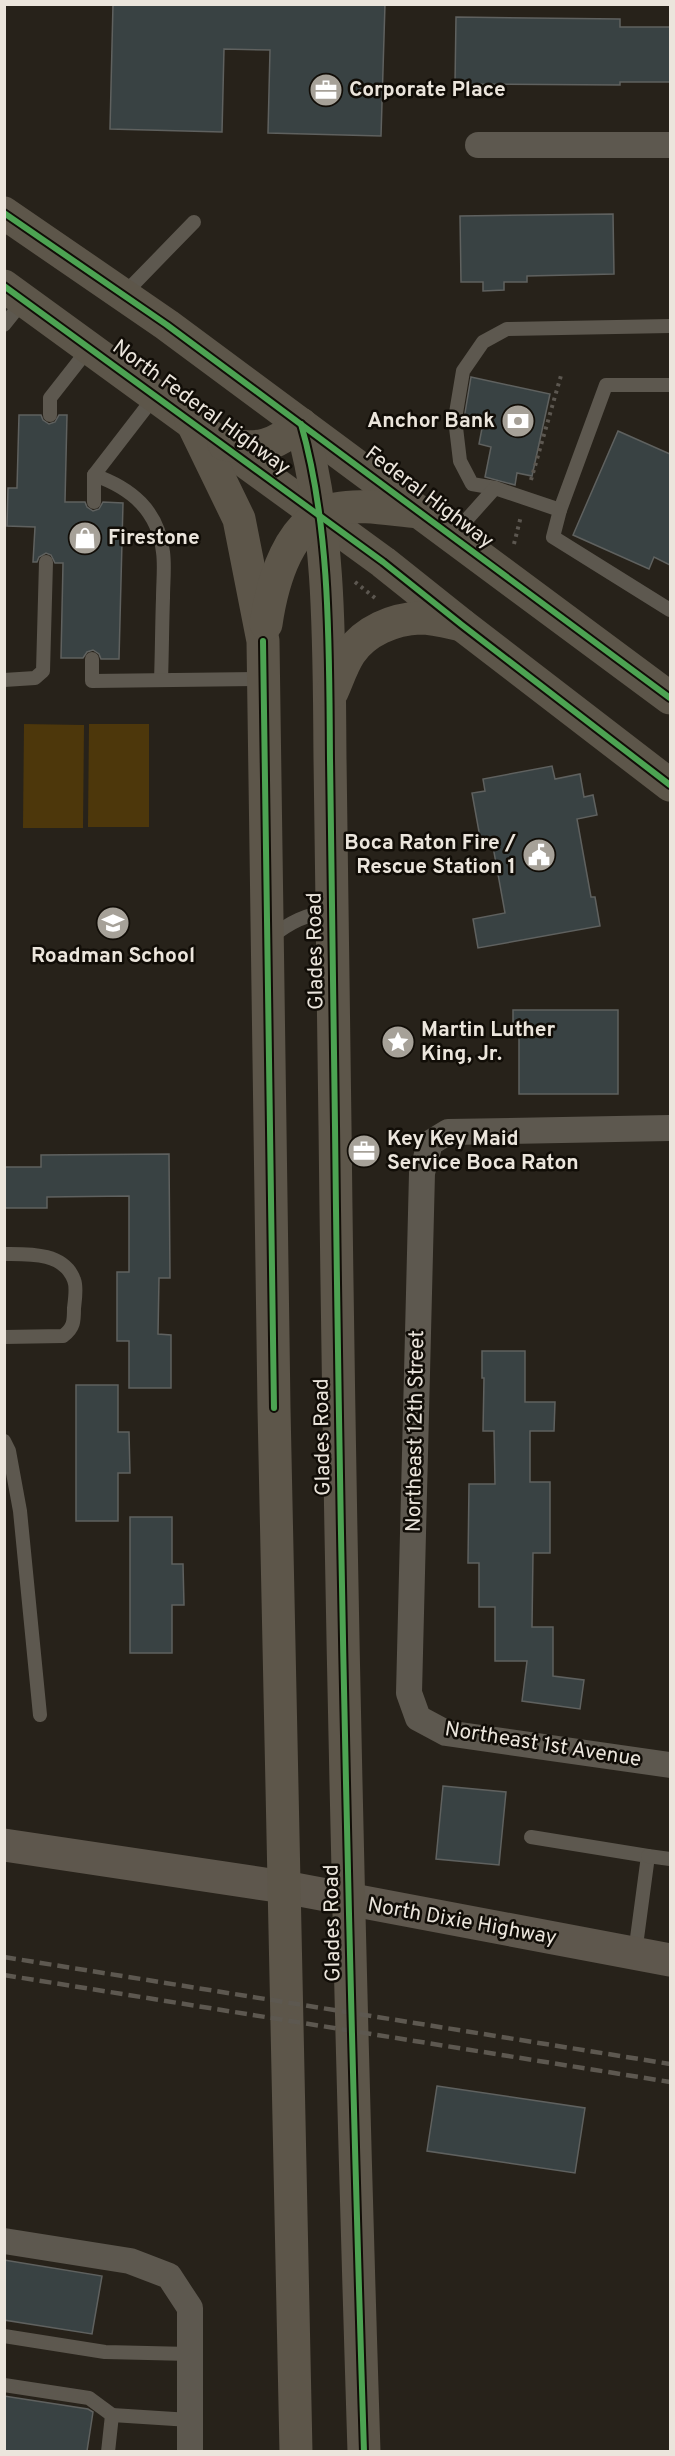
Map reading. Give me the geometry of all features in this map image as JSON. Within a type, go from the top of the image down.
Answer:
[{"type":"main road","points":[[4,213],[123,295]]},
{"type":"main road","name":"Federal Highway","points":[[123,295],[167,325],[670,698]]},
{"type":"main road","name":"North Federal Highway","points":[[11,304],[90,347],[383,561],[462,625]]},
{"type":"main road","points":[[191,420],[238,519],[252,576],[263,641]]},
{"type":"main road","points":[[224,444],[244,448],[265,446],[284,438],[301,424]]},
{"type":"main road","name":"Glades Road","points":[[301,424],[311,460],[324,559],[330,697],[338,1411],[351,2031],[364,2451]]},
{"type":"main road","points":[[296,2451],[274,1408],[263,641],[271,591],[285,557],[301,532],[319,514],[355,506],[419,512]]},
{"type":"main road","points":[[330,697],[349,655],[361,639],[376,630],[392,623],[421,618],[462,625],[670,785]]},
{"type":"main road","name":"North Dixie Highway","points":[[4,1845],[284,1887],[670,1960]]},
{"type":"street","points":[[478,146],[670,145]]},
{"type":"street","name":"Northeast 12th Street","points":[[418,1718],[409,1694],[422,1173],[430,1143],[448,1132],[670,1128]]},
{"type":"street","name":"Northeast 1st Avenue","points":[[418,1718],[446,1732],[670,1765]]},
{"type":"street","points":[[4,2241],[130,2261],[169,2276],[190,2308],[190,2451]]},
{"type":"lane","points":[[123,295],[194,222]]},
{"type":"lane","points":[[560,510],[495,488],[472,484],[460,462],[455,419],[463,371],[483,342],[507,329],[670,326]]},
{"type":"lane","points":[[50,415],[50,398],[90,347]]},
{"type":"lane","points":[[670,385],[606,385],[560,510],[553,537],[670,610]]},
{"type":"lane","points":[[94,502],[94,475],[156,395]]},
{"type":"lane","points":[[94,475],[118,484],[133,494],[149,512],[158,531],[164,553],[161,680]]},
{"type":"lane","points":[[452,536],[495,488]]},
{"type":"lane","points":[[4,680],[35,678],[43,671],[46,562]]},
{"type":"lane","points":[[92,658],[92,681],[263,679]]},
{"type":"lane","points":[[267,940],[296,919],[332,911]]},
{"type":"lane","points":[[4,1254],[32,1254],[52,1258],[66,1267],[75,1281],[74,1320],[71,1330],[63,1336],[4,1337]]},
{"type":"lane","points":[[4,1441],[9,1450],[20,1510],[40,1715]]},
{"type":"lane","points":[[531,1837],[670,1859]]},
{"type":"lane","points":[[635,1953],[648,1856]]},
{"type":"lane","points":[[4,2336],[105,2352],[190,2354]]},
{"type":"lane","points":[[4,2385],[89,2398],[112,2415],[190,2421]]},
{"type":"lane","points":[[108,2451],[112,2415]]},
{"type":"path","points":[[514,544],[561,372]]},
{"type":"path","points":[[350,578],[380,601]]},
{"type":"shaded area","points":[[24,724],[84,725],[83,828],[23,828]]},
{"type":"shaded area","points":[[89,724],[149,724],[149,827],[88,827]]},
{"type":"building","name":"Corporate Place","points":[[113,4],[385,4],[381,136],[268,133],[270,50],[224,49],[222,132],[110,129]]},
{"type":"building","points":[[456,17],[620,19],[620,27],[670,27],[670,82],[620,82],[620,85],[455,84]]},
{"type":"building","points":[[613,214],[614,274],[527,276],[527,282],[504,282],[504,290],[483,291],[483,282],[461,282],[460,216]]},
{"type":"building","points":[[471,377],[550,394],[532,476],[517,473],[515,485],[485,477],[491,447],[479,444],[483,423],[464,419]]},
{"type":"building","points":[[19,415],[41,415],[43,420],[49,424],[55,422],[59,415],[67,415],[65,502],[85,502],[87,507],[93,511],[99,509],[103,502],[123,503],[119,659],[101,659],[99,654],[93,650],[87,652],[83,658],[61,658],[63,563],[55,563],[51,555],[46,553],[39,557],[37,562],[33,562],[35,527],[7,526],[8,488],[17,488]]},
{"type":"building","points":[[618,431],[670,454],[670,565],[654,557],[649,569],[573,535]]},
{"type":"building","name":"Boca Raton Fire / Rescue Station 1","points":[[552,766],[555,779],[580,774],[584,797],[593,795],[597,815],[577,819],[591,897],[595,897],[600,926],[478,948],[473,919],[505,913],[492,841],[481,843],[472,793],[485,791],[483,779]]},
{"type":"building","points":[[513,1010],[618,1010],[618,1094],[519,1094],[519,1034],[513,1034]]},
{"type":"building","points":[[169,1154],[170,1278],[159,1278],[158,1334],[171,1335],[171,1388],[129,1388],[129,1341],[117,1341],[117,1272],[129,1272],[129,1196],[47,1197],[47,1208],[4,1208],[4,1167],[41,1167],[41,1155]]},
{"type":"building","points":[[482,1351],[525,1351],[525,1402],[555,1402],[554,1431],[530,1431],[530,1482],[550,1482],[550,1553],[533,1553],[532,1627],[553,1627],[553,1676],[584,1680],[580,1709],[522,1701],[527,1661],[495,1661],[495,1607],[479,1607],[479,1563],[468,1563],[469,1484],[495,1484],[494,1431],[483,1431]]},
{"type":"building","points":[[76,1385],[118,1385],[118,1432],[129,1432],[130,1473],[118,1473],[118,1521],[76,1521]]},
{"type":"building","points":[[130,1517],[172,1517],[172,1564],[183,1564],[184,1605],[172,1605],[172,1653],[130,1653]]},
{"type":"building","points":[[443,1786],[506,1792],[499,1865],[436,1859]]},
{"type":"building","points":[[437,2086],[585,2108],[575,2173],[427,2151]]},
{"type":"building","points":[[4,2260],[102,2276],[92,2334],[4,2320]]},
{"type":"building","points":[[4,2396],[88,2409],[93,2412],[87,2451],[4,2451]]},
{"type":"railway","points":[[4,1957],[670,2064]]},
{"type":"railway","points":[[4,1975],[670,2082]]},
{"type":"cycle path","points":[[4,213],[167,325],[670,698]]},
{"type":"cycle path","points":[[4,286],[383,562],[670,785]]},
{"type":"cycle path","points":[[301,424],[318,505],[328,633],[343,1623],[364,2452]]},
{"type":"cycle path","points":[[263,641],[274,1408]]},
{"type":"place","name":"Corporate Place","points":[[326,90]]},
{"type":"place","name":"Anchor Bank","points":[[518,421]]},
{"type":"place","name":"Firestone","points":[[85,538]]},
{"type":"place","name":"Boca Raton Fire / Rescue Station 1","points":[[539,855]]},
{"type":"place","name":"Roadman School","points":[[113,923]]},
{"type":"place","name":"Martin Luther King, Jr.","points":[[398,1042]]},
{"type":"place","name":"Key Key Maid Service Boca Raton","points":[[364,1151]]}]
